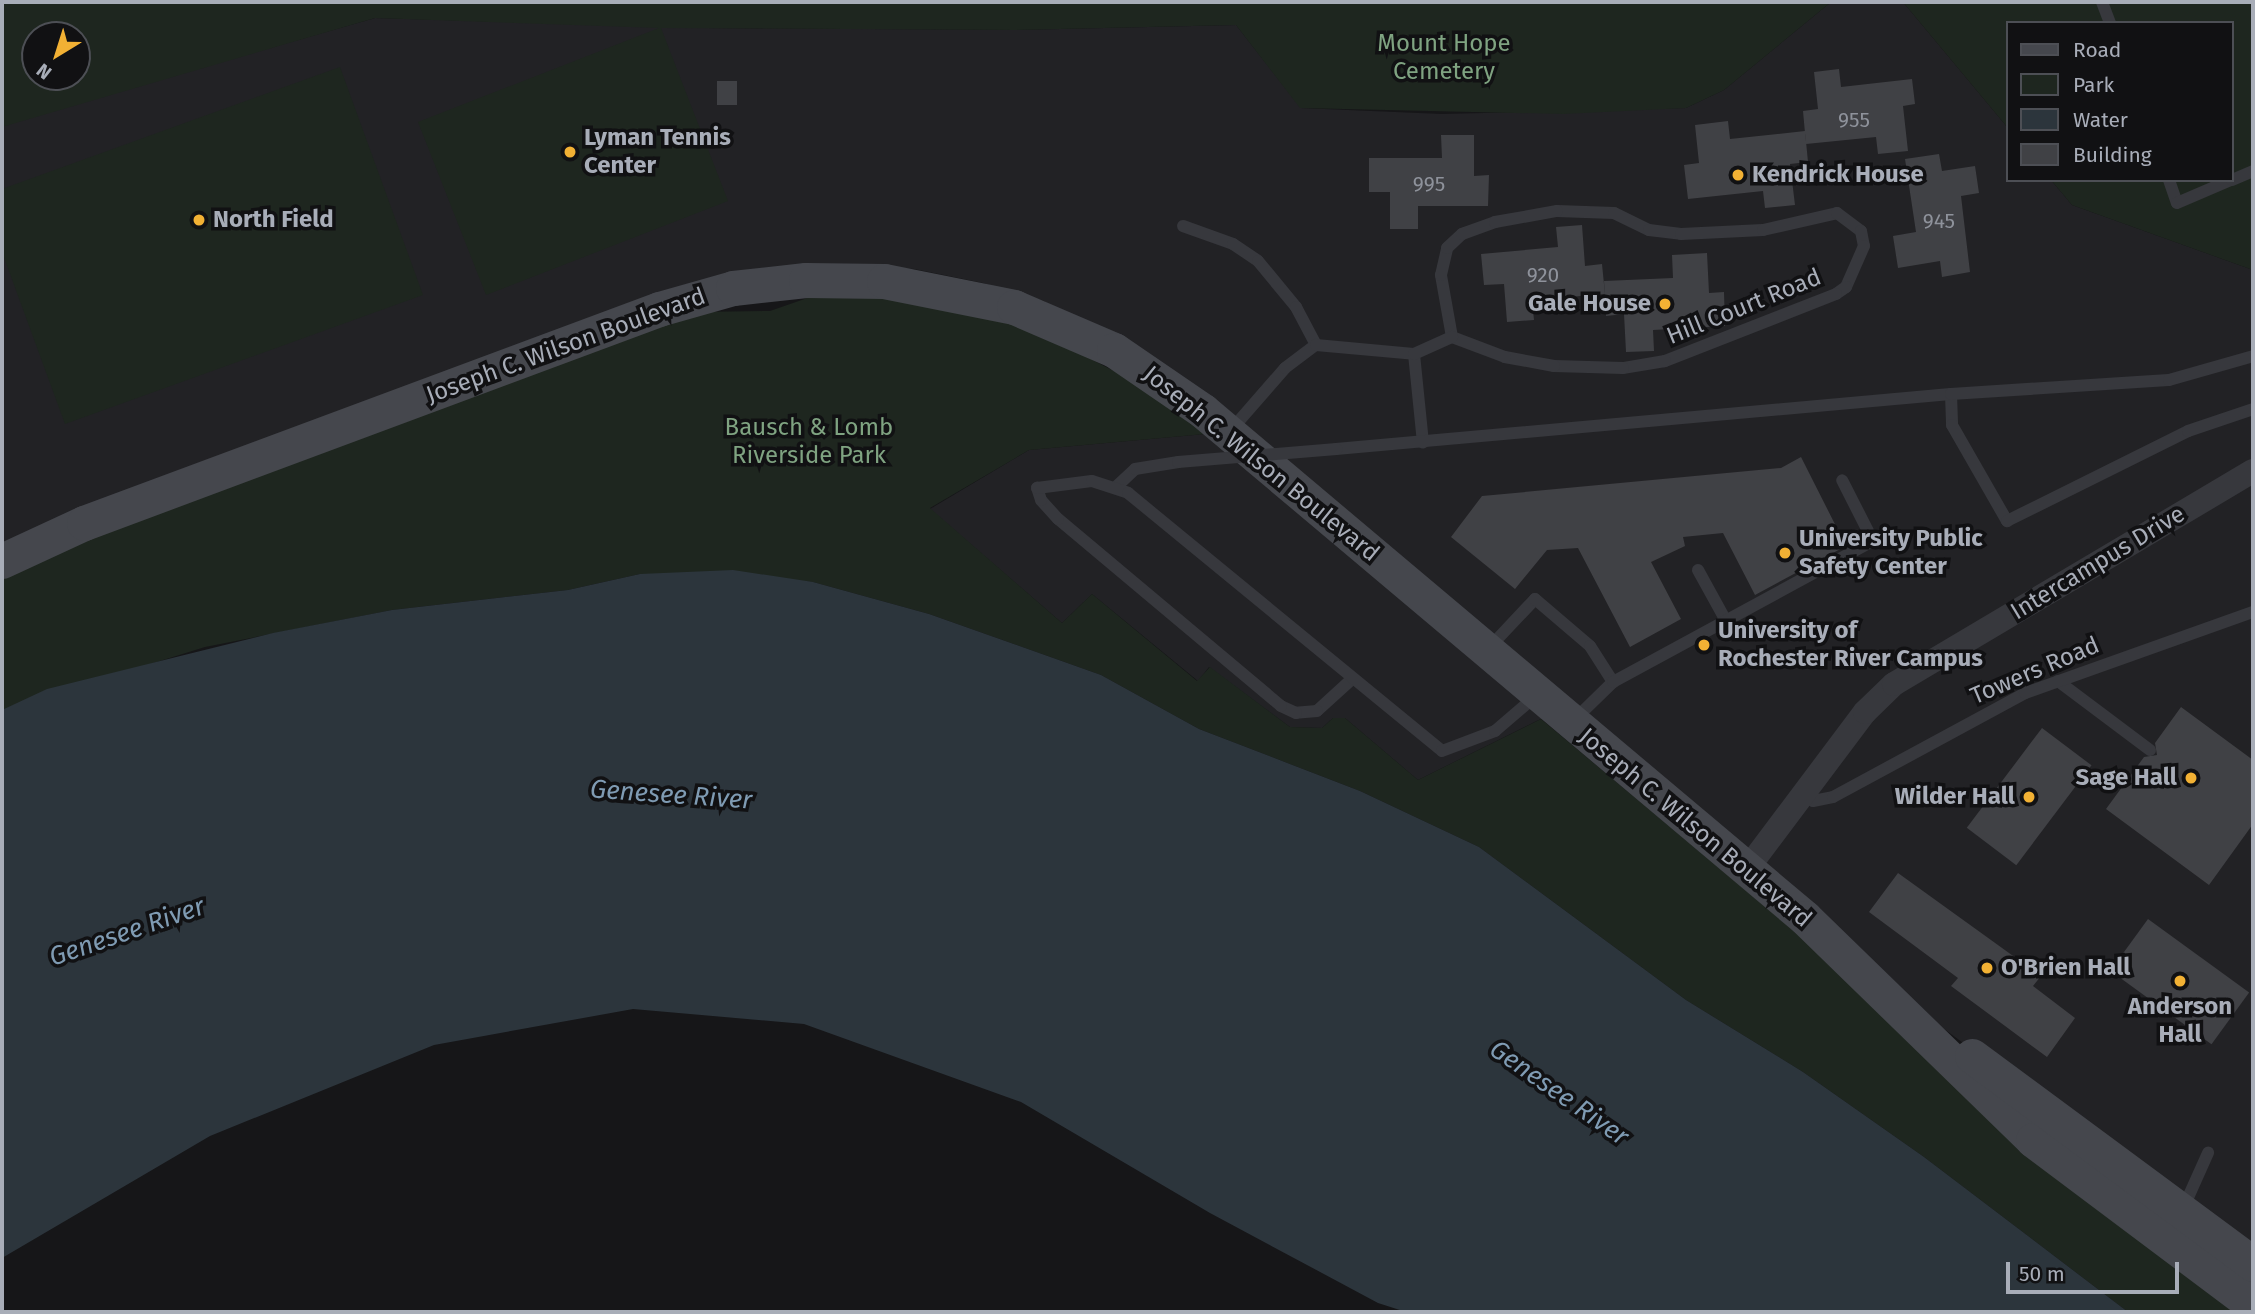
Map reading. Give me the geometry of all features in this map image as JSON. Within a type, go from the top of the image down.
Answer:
[{"type":"street","name":"Joseph C. Wilson Boulevard","points":[[2,561],[84,523],[620,323],[733,288],[806,280],[884,281],[1014,307],[1114,350],[1160,378],[1228,432],[1570,724],[1747,869],[1882,990],[2176,1228],[2253,1305]]},
{"type":"street","name":"Intercampus Drive","points":[[1747,869],[1805,796],[1865,712],[1894,684],[2253,471]]},
{"type":"street","name":"Joseph C. Wilson Boulevard","points":[[2176,1228],[2253,1264]]},
{"type":"lane","points":[[2102,2],[2109,21]]},
{"type":"lane","points":[[2234,179],[2253,171]]},
{"type":"lane","points":[[2170,182],[2178,203],[2227,182]]},
{"type":"lane","name":"Hill Court Road","points":[[1557,211],[1614,213],[1649,230],[1715,234],[1763,230],[1837,213],[1861,231],[1864,246],[1846,288],[1665,361],[1623,368],[1554,366],[1505,357],[1452,337],[1441,275],[1443,257],[1462,234],[1509,218],[1557,211]]},
{"type":"lane","points":[[1183,226],[1233,244],[1258,261],[1296,307],[1316,345]]},
{"type":"lane","points":[[1228,432],[1285,368],[1316,345],[1414,354],[1452,337]]},
{"type":"lane","points":[[1414,354],[1423,443]]},
{"type":"lane","points":[[1117,486],[1135,469],[1178,462],[1423,443],[1951,394],[2169,380],[2253,356]]},
{"type":"lane","points":[[1951,394],[1952,425],[2007,521],[2188,431],[2253,409]]},
{"type":"lane","points":[[1570,724],[1614,682],[1725,619],[1873,541],[1842,480]]},
{"type":"lane","points":[[1353,679],[1317,711],[1296,713],[1281,706],[1058,519],[1045,506],[1037,488],[1092,481],[1117,486],[1442,751],[1495,731],[1537,695]]},
{"type":"lane","points":[[1698,570],[1725,619]]},
{"type":"lane","points":[[1486,652],[1535,599],[1590,646],[1614,682]]},
{"type":"lane","name":"Towers Road","points":[[1805,796],[1813,801],[1833,797],[2025,693],[2253,612]]},
{"type":"lane","points":[[2058,681],[2150,750]]},
{"type":"lane","points":[[2176,1228],[2208,1153]]},
{"type":"shaded area","name":"University of Rochester River Campus","points":[[1831,2],[1903,2],[2007,127],[2007,182],[2053,182],[2072,205],[2253,270],[2253,1256],[1936,1023],[1571,704],[1418,780],[1345,718],[1333,718],[1322,728],[1290,727],[1209,667],[1198,681],[1092,594],[1062,623],[930,509],[1029,450],[1205,434],[1044,301],[983,283],[914,269],[844,264],[2,544],[2,124],[375,18],[705,28],[1015,30],[1236,25],[1301,108],[1442,114],[1686,108],[1724,90]]},
{"type":"green space","name":"Mount Hope Cemetery","points":[[2,2],[1831,2],[1724,90],[1686,108],[1563,114],[1300,108],[1236,25],[1015,30],[661,28],[728,201],[486,295],[418,122],[659,28],[375,18],[2,127]]},
{"type":"green space","points":[[1903,2],[2253,2],[2253,270],[2072,205],[2053,182],[2234,182],[2234,21],[2007,21],[2007,127]]},
{"type":"green space","name":"North Field","points":[[340,67],[423,295],[65,424],[2,252],[2,189]]},
{"type":"green space","name":"Bausch & Lomb Riverside Park","points":[[816,295],[868,295],[982,314],[1040,333],[1145,387],[1205,434],[1029,450],[930,508],[1062,623],[1092,594],[1197,681],[1210,667],[1290,727],[1322,728],[1333,718],[1345,718],[1418,780],[1541,719],[2250,1312],[2128,1312],[1924,1157],[1803,1072],[1686,1000],[1479,847],[1360,791],[1199,729],[1101,675],[929,614],[813,582],[640,574],[568,590],[392,610],[205,647],[2,710],[2,578],[90,539],[696,312],[770,311]]},
{"type":"water","name":"Genesee River","points":[[733,570],[813,582],[929,614],[1101,675],[1199,729],[1360,791],[1479,847],[1686,1000],[1803,1072],[1924,1157],[2128,1312],[1406,1312],[1378,1303],[1210,1213],[1021,1102],[804,1024],[633,1009],[434,1045],[210,1136],[2,1258],[2,710],[47,689],[273,633],[392,610],[568,590],[640,574]]},
{"type":"building","points":[[1839,69],[1841,87],[1912,79],[1915,104],[1903,106],[1908,151],[1878,154],[1876,137],[1806,144],[1803,111],[1818,109],[1814,72]]},
{"type":"building","points":[[717,81],[737,81],[737,105],[717,105]]},
{"type":"building","name":"Kendrick House","points":[[1728,121],[1730,139],[1805,131],[1808,162],[1790,164],[1795,205],[1765,208],[1763,191],[1688,199],[1684,165],[1699,163],[1695,125]]},
{"type":"building","points":[[1441,135],[1474,135],[1474,176],[1489,175],[1488,206],[1418,206],[1418,229],[1390,229],[1390,192],[1369,192],[1369,158],[1442,158]]},
{"type":"building","points":[[1939,154],[1942,171],[1975,166],[1979,193],[1961,196],[1970,272],[1942,277],[1940,261],[1898,268],[1893,236],[1916,232],[1905,159]]},
{"type":"building","points":[[1582,225],[1585,266],[1602,264],[1605,294],[1532,300],[1534,320],[1507,322],[1504,284],[1484,285],[1481,254],[1558,247],[1556,227]]},
{"type":"building","name":"Gale House","points":[[1707,253],[1709,293],[1724,292],[1725,326],[1653,330],[1654,351],[1626,352],[1624,314],[1606,316],[1604,281],[1673,278],[1672,255]]},
{"type":"building","name":"University Public Safety Center","points":[[1801,457],[1846,546],[1755,595],[1723,533],[1683,537],[1685,546],[1651,562],[1681,619],[1630,647],[1578,548],[1547,550],[1515,589],[1451,537],[1482,496],[1781,468]]},
{"type":"building","name":"Sage Hall","points":[[2181,707],[2253,760],[2253,824],[2209,885],[2106,809],[2144,757],[2157,755],[2155,743]]},
{"type":"building","name":"Wilder Hall","points":[[2042,728],[2092,765],[2016,865],[1967,828]]},
{"type":"building","name":"O'Brien Hall","points":[[1898,873],[2041,976],[2033,986],[2075,1018],[2047,1057],[1951,986],[1958,978],[1869,912]]},
{"type":"building","name":"Anderson Hall","points":[[2148,919],[2249,992],[2212,1044],[2110,971]]},
{"type":"place","name":"Lyman Tennis Center","points":[[570,152]]},
{"type":"place","name":"Kendrick House","points":[[1738,175]]},
{"type":"place","name":"North Field","points":[[199,220]]},
{"type":"place","name":"Gale House","points":[[1665,304]]},
{"type":"place","name":"University Public Safety Center","points":[[1785,553]]},
{"type":"place","name":"University of Rochester River Campus","points":[[1704,645]]},
{"type":"place","name":"Sage Hall","points":[[2191,778]]},
{"type":"place","name":"Wilder Hall","points":[[2029,797]]},
{"type":"place","name":"O'Brien Hall","points":[[1987,968]]},
{"type":"place","name":"Anderson Hall","points":[[2180,981]]}]
